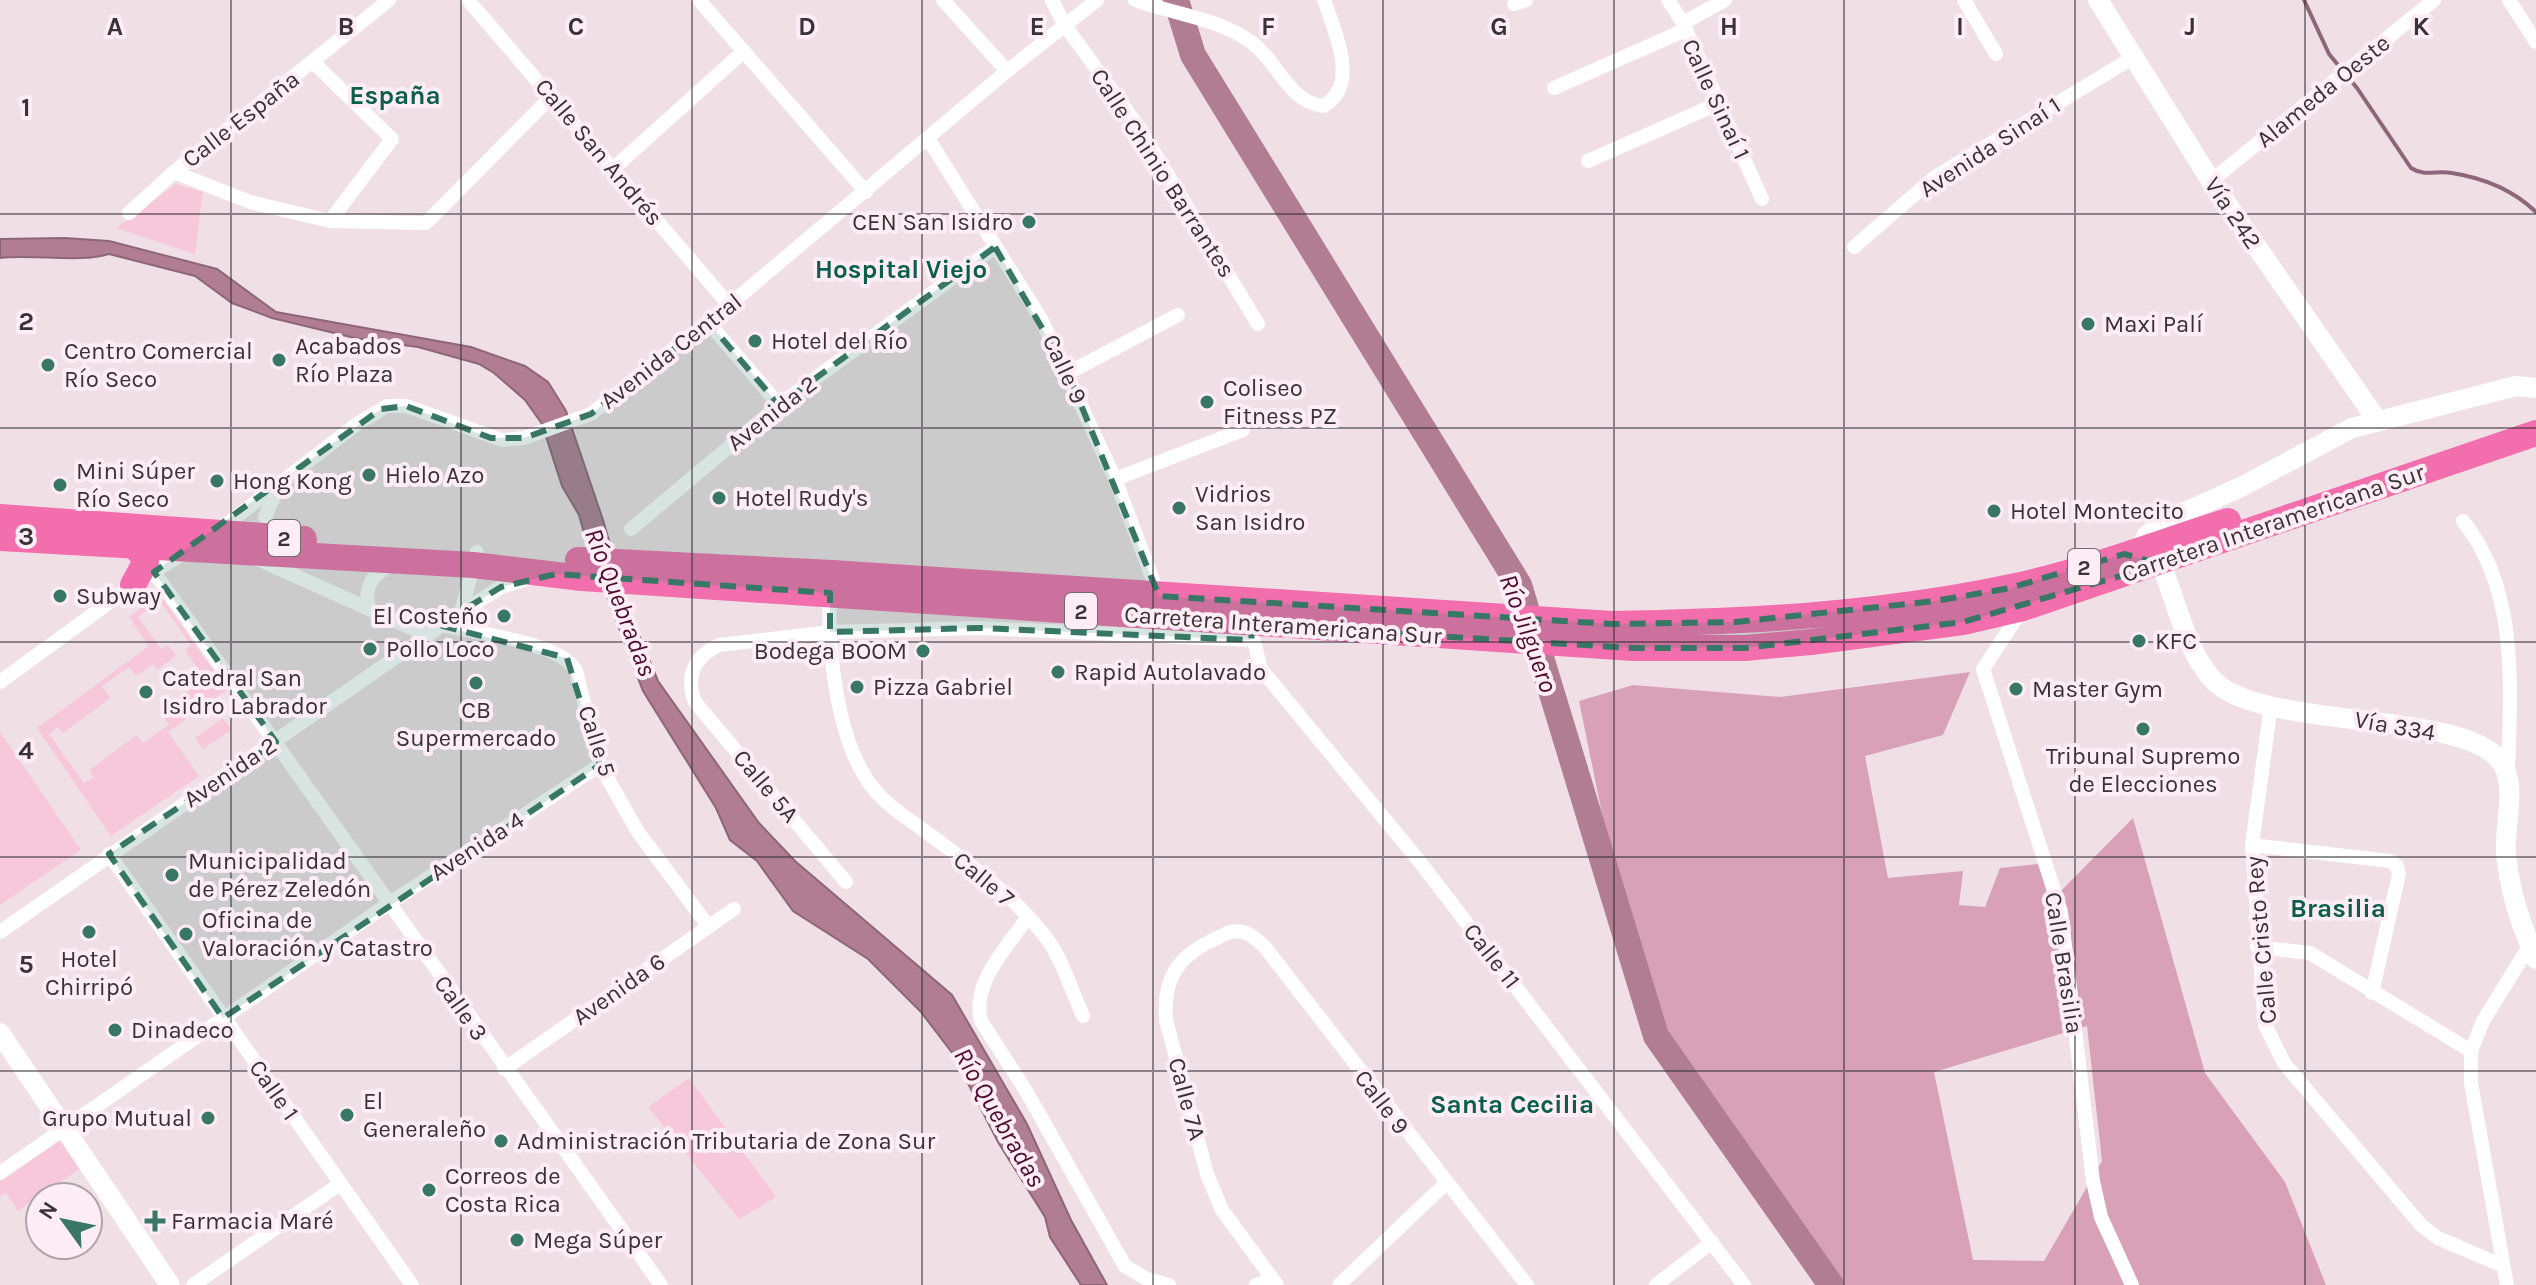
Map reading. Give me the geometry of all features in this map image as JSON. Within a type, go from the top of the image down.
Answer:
[{"type":"highway","name":"Carretera Interamericana Sur","points":[[0,517],[218,531],[569,570],[831,583],[1159,606],[1253,622],[1633,648],[1745,648],[1977,619],[2023,608],[2133,556],[2536,417]]},
{"type":"highway","name":"Carretera Interamericana Sur","points":[[1253,622],[1494,617],[1612,624],[1790,620],[1935,601],[2010,588],[2133,556],[2536,433]]},
{"type":"highway","name":"Carretera Interamericana Sur","points":[[0,538],[391,562],[475,559]]},
{"type":"highway","points":[[136,547],[146,561],[144,578]]},
{"type":"highway","points":[[1977,619],[2133,556]]},
{"type":"main road","name":"Vía 242","points":[[2098,0],[2211,181],[2377,420]]},
{"type":"main road","points":[[2133,556],[2147,535],[2167,520],[2241,487],[2352,428],[2516,386],[2536,388]]},
{"type":"main road","name":"Vía 334","points":[[2133,556],[2189,637],[2212,679],[2231,693],[2271,705],[2462,739],[2497,756],[2508,777]]},
{"type":"main road","points":[[2508,777],[2506,855],[2511,889],[2534,949]]},
{"type":"main road","points":[[0,1033],[170,1285]]},
{"type":"street","name":"Calle España","points":[[174,172],[389,0]]},
{"type":"street","name":"Calle San Andrés","points":[[468,0],[729,305]]},
{"type":"street","points":[[699,0],[866,192]]},
{"type":"street","points":[[943,0],[1007,71]]},
{"type":"street","name":"Calle Chinio Barrantes","points":[[1052,0],[1064,24],[1138,126],[1258,324]]},
{"type":"street","name":"Avenida Central","points":[[0,682],[144,578],[218,531],[381,409],[396,405],[491,438],[524,438],[591,414],[729,305],[929,140],[1007,71],[1097,0]]},
{"type":"street","points":[[1135,0],[1213,23],[1253,43],[1302,100],[1323,106],[1332,102],[1339,90],[1342,73],[1341,53],[1324,0]]},
{"type":"street","name":"Calle Sinaí 1","points":[[1668,0],[1762,199]]},
{"type":"street","points":[[1554,88],[1683,27],[1725,0]]},
{"type":"street","points":[[1964,0],[1996,54]]},
{"type":"street","name":"Alameda Oeste","points":[[2211,181],[2434,0]]},
{"type":"street","points":[[2509,0],[2536,42]]},
{"type":"street","points":[[614,168],[744,51]]},
{"type":"street","name":"Avenida Sinaí 1","points":[[1854,247],[1935,177],[2134,57]]},
{"type":"street","points":[[313,62],[392,139],[330,221]]},
{"type":"street","name":"Calle España","points":[[174,172],[250,202],[330,221],[426,223],[552,96]]},
{"type":"street","points":[[1588,161],[1717,104]]},
{"type":"street","name":"Calle 9","points":[[929,140],[1041,319],[1068,373],[1115,479],[1159,606]]},
{"type":"street","points":[[129,213],[174,172]]},
{"type":"street","name":"Avenida 2","points":[[631,529],[779,405],[995,247]]},
{"type":"street","points":[[1068,373],[1178,315]]},
{"type":"street","points":[[708,322],[779,405]]},
{"type":"street","points":[[1115,479],[1243,430]]},
{"type":"street","points":[[280,483],[265,517],[268,527],[293,539]]},
{"type":"street","points":[[2463,521],[2488,564],[2510,653],[2508,777]]},
{"type":"street","points":[[245,553],[427,635]]},
{"type":"street","points":[[461,612],[475,559]]},
{"type":"street","points":[[369,608],[366,595],[368,584],[391,562]]},
{"type":"street","name":"Avenida 2","points":[[0,932],[461,612],[501,587],[569,570]]},
{"type":"street","name":"Calle 3","points":[[144,578],[276,742],[504,1069],[661,1285]]},
{"type":"street","name":"Calle 7","points":[[831,583],[830,632],[838,689],[850,745],[861,771],[874,790],[973,868],[1028,917],[985,980],[978,1009],[981,1021],[1026,1091],[1125,1266],[1147,1279],[1169,1285]]},
{"type":"street","name":"Calle Brasilia","points":[[2023,608],[1983,669],[2061,912],[2093,1181],[2101,1217],[2132,1285]]},
{"type":"street","points":[[830,632],[1253,622]]},
{"type":"street","name":"Calle 11","points":[[1253,622],[1261,669],[1420,862],[1744,1285]]},
{"type":"street","name":"Calle 5","points":[[441,625],[550,651],[567,658],[576,671],[600,765],[638,832],[709,927]]},
{"type":"street","name":"Calle 5A","points":[[830,632],[719,645],[704,652],[694,664],[689,687],[695,702],[846,882]]},
{"type":"street","name":"Calle Cristo Rey","points":[[2271,705],[2252,845],[2265,1025],[2284,1063],[2421,1225],[2438,1238],[2501,1265]]},
{"type":"street","name":"Avenida 4","points":[[0,1173],[388,904],[600,765]]},
{"type":"street","points":[[2252,845],[2390,861],[2397,866],[2399,874],[2372,993]]},
{"type":"street","name":"Calle 1","points":[[109,854],[412,1285]]},
{"type":"street","name":"Avenida 6","points":[[504,1069],[734,909]]},
{"type":"street","points":[[1028,917],[1049,941],[1083,1016]]},
{"type":"street","name":"Calle 9","points":[[1231,931],[1245,932],[1264,946],[1445,1184],[1527,1285]]},
{"type":"street","name":"Calle 7A","points":[[1231,931],[1200,946],[1170,979],[1164,996],[1166,1020],[1207,1174],[1233,1229],[1275,1282]]},
{"type":"street","points":[[2257,947],[2310,953],[2471,1051]]},
{"type":"street","points":[[2507,1285],[2471,1083],[2471,1051],[2483,1021],[2534,949]]},
{"type":"street","points":[[193,1285],[340,1184]]},
{"type":"street","points":[[1339,1285],[1445,1184]]},
{"type":"street","points":[[1656,1285],[1712,1242]]},
{"type":"street","points":[[1256,1285],[1275,1282]]},
{"type":"highlighted area","points":[[995,247],[1068,373],[1159,596],[1612,624],[1736,622],[1935,601],[2010,588],[2124,554],[2161,564],[1963,622],[1745,648],[1633,648],[1253,625],[1251,640],[980,628],[830,632],[830,593],[556,574],[501,587],[439,625],[567,658],[600,765],[223,1018],[109,854],[276,742],[154,572],[381,409],[406,406],[491,438],[524,438],[591,414],[708,322],[779,405]]},
{"type":"shaded area","points":[[176,184],[203,192],[195,254],[116,228]]},
{"type":"shaded area","points":[[160,595],[227,690],[168,732],[199,776],[111,836],[37,728],[149,646],[129,617]],"holes":[[[160,601],[191,645],[185,650],[205,679],[178,698],[181,703],[163,716],[169,725],[143,743],[137,735],[89,770],[94,777],[84,783],[49,734],[58,727],[63,733],[110,698],[102,686],[129,667],[136,676],[153,664],[157,670],[176,656],[168,645],[161,649],[138,617]]]},
{"type":"shaded area","points":[[1970,672],[1943,735],[1865,756],[1888,878],[1963,871],[1959,905],[1985,907],[2000,868],[2038,864],[2050,902],[2133,818],[2205,1073],[2285,1182],[2326,1285],[1831,1285],[1656,1036],[1630,951],[1579,701],[1633,685],[1780,697]],"holes":[[[2087,1026],[2102,1161],[2044,1261],[1973,1260],[1934,1072]]]},
{"type":"shaded area","points":[[223,718],[231,730],[203,749],[195,738]]},
{"type":"shaded area","points":[[0,732],[81,850],[0,905]]},
{"type":"shaded area","points":[[689,1078],[776,1197],[739,1219],[648,1107]]},
{"type":"shaded area","points":[[63,1138],[81,1168],[62,1181],[24,1181],[24,1207],[18,1211],[6,1193],[0,1196],[0,1181]]},
{"type":"water","name":"Río Quebradas","points":[[0,239],[109,241],[217,269],[276,312],[471,347],[525,366],[548,382],[566,411],[630,613],[658,681],[759,823],[795,861],[952,995],[1027,1124],[1071,1220],[1107,1285],[1081,1285],[1050,1237],[1045,1217],[998,1142],[953,1054],[921,1012],[868,959],[793,911],[757,861],[730,840],[716,808],[643,691],[588,547],[579,515],[562,486],[542,424],[525,400],[479,364],[418,347],[359,339],[272,318],[232,303],[195,276],[109,254],[85,258],[0,258]]},
{"type":"waterway","name":"Río Jilguero","points":[[1176,0],[1193,55],[1519,585],[1656,1036],[1831,1285]]},
{"type":"waterway","points":[[2304,0],[2329,54],[2357,88],[2411,168],[2421,172],[2452,173],[2487,182],[2518,197],[2536,212]]},
{"type":"place","name":"CEN San Isidro","points":[[1029,222]]},
{"type":"place","name":"Maxi Palí","points":[[2088,324]]},
{"type":"place","name":"Hotel del Río","points":[[755,341]]},
{"type":"place","name":"Acabados Río Plaza","points":[[279,360]]},
{"type":"place","name":"Centro Comercial Río Seco","points":[[48,365]]},
{"type":"place","name":"Coliseo Fitness PZ","points":[[1207,402]]},
{"type":"place","name":"Hielo Azo","points":[[369,475]]},
{"type":"place","name":"Hong Kong","points":[[217,481]]},
{"type":"place","name":"Mini Súper Río Seco","points":[[60,485]]},
{"type":"place","name":"Hotel Rudy's","points":[[719,498]]},
{"type":"place","name":"Vidrios San Isidro","points":[[1179,508]]},
{"type":"place","name":"Hotel Montecito","points":[[1994,511]]},
{"type":"place","name":"Subway","points":[[60,596]]},
{"type":"place","name":"El Costeño","points":[[504,616]]},
{"type":"place","name":"KFC","points":[[2139,641]]},
{"type":"place","name":"Pollo Loco","points":[[370,649]]},
{"type":"place","name":"Bodega BOOM","points":[[923,651]]},
{"type":"place","name":"Rapid Autolavado","points":[[1058,672]]},
{"type":"place","name":"CB Supermercado","points":[[476,683]]},
{"type":"place","name":"Pizza Gabriel","points":[[857,687]]},
{"type":"place","name":"Master Gym","points":[[2016,689]]},
{"type":"place","name":"Catedral San Isidro Labrador","points":[[146,692]]},
{"type":"place","name":"Tribunal Supremo de Elecciones","points":[[2143,729]]},
{"type":"place","name":"Municipalidad de Pérez Zeledón","points":[[172,875]]},
{"type":"place","name":"Hotel Chirripó","points":[[89,932]]},
{"type":"place","name":"Oficina de Valoración y Catastro","points":[[186,934]]},
{"type":"place","name":"Dinadeco","points":[[115,1030]]},
{"type":"place","name":"El Generaleño","points":[[347,1115]]},
{"type":"place","name":"Grupo Mutual","points":[[208,1118]]},
{"type":"place","name":"Administración Tributaria de Zona Sur","points":[[501,1141]]},
{"type":"place","name":"Correos de Costa Rica","points":[[429,1190]]},
{"type":"place","name":"Farmacia Maré","points":[[155,1221]]},
{"type":"place","name":"Mega Súper","points":[[517,1240]]},
{"type":"district","name":"España","points":[[395,95]]},
{"type":"district","name":"Hospital Viejo","points":[[901,269]]},
{"type":"district","name":"Brasilia","points":[[2338,908]]},
{"type":"district","name":"Santa Cecilia","points":[[1512,1104]]}]
